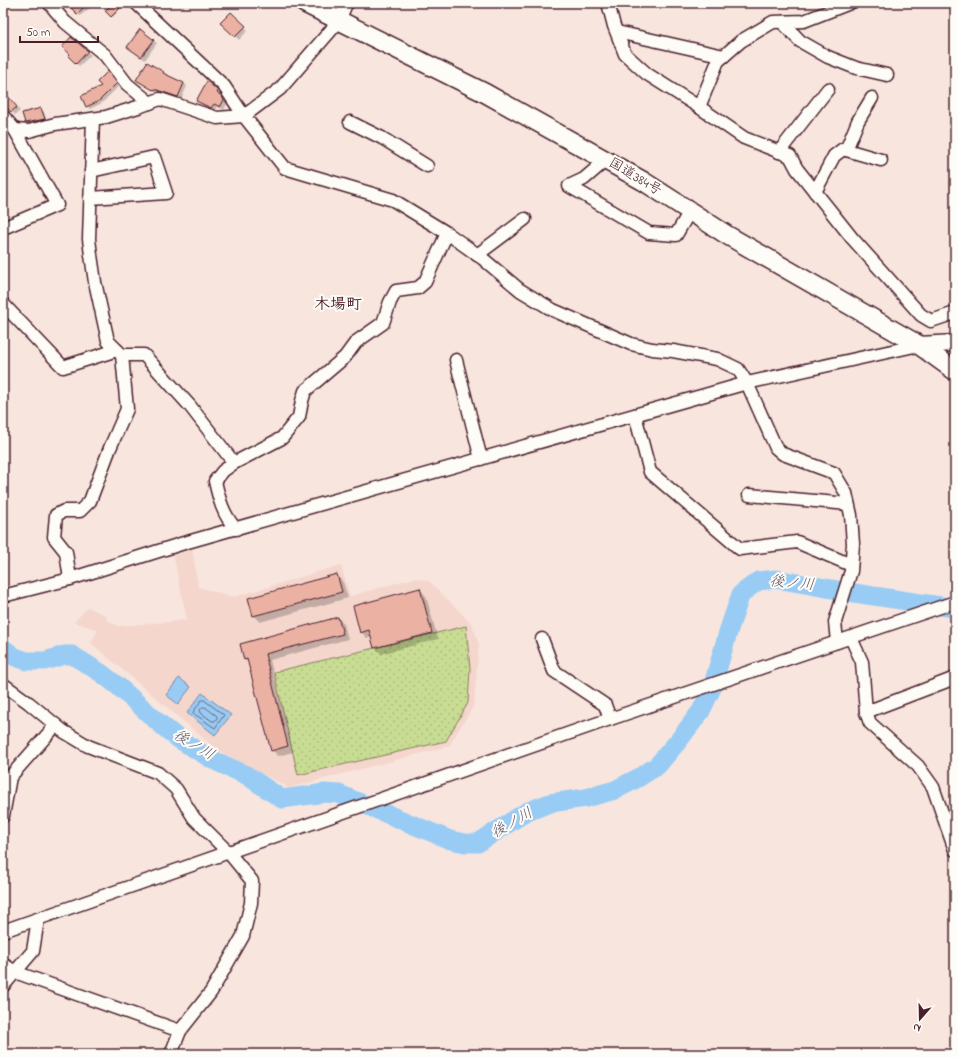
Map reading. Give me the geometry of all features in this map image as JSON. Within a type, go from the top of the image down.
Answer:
[{"type":"highway","name":"国道384号","points":[[304,3],[485,93],[643,180],[734,239],[919,345],[955,371]]},
{"type":"main road","points":[[919,345],[955,343]]},
{"type":"street","points":[[49,3],[65,22],[105,55],[127,84],[150,102]]},
{"type":"street","points":[[136,3],[224,86],[244,116],[285,168],[393,200],[447,234],[477,255],[520,290],[553,310],[631,344],[652,349],[673,350],[717,359],[738,369],[747,383],[776,448],[783,454],[834,473],[846,493],[853,544],[851,565],[835,622],[838,642]]},
{"type":"street","points":[[15,130],[29,132],[55,124],[106,117],[160,99],[217,118],[244,116],[280,89],[339,21],[346,4],[348,3]]},
{"type":"street","points":[[608,3],[625,54],[647,74],[699,106],[744,138],[790,156],[797,169],[852,238],[921,315],[931,321],[955,313]]},
{"type":"street","points":[[699,106],[718,61],[741,41],[772,22],[804,22],[850,3]]},
{"type":"street","points":[[782,22],[800,41],[828,57],[856,68],[887,75]]},
{"type":"street","points":[[617,32],[724,56]]},
{"type":"street","points":[[779,152],[828,89]]},
{"type":"street","points":[[846,150],[858,121],[872,98]]},
{"type":"street","points":[[3,116],[15,130],[57,205],[3,228]]},
{"type":"street","points":[[70,579],[66,552],[54,537],[56,515],[64,511],[80,511],[90,501],[110,448],[127,409],[120,353],[108,341],[94,282],[89,239],[92,119]]},
{"type":"street","points":[[350,122],[382,138],[427,166]]},
{"type":"street","points":[[815,192],[834,156],[842,148],[881,160]]},
{"type":"street","points":[[90,198],[166,193],[154,157],[91,171]]},
{"type":"street","points":[[606,160],[584,179],[569,186],[649,233],[676,235],[690,211]]},
{"type":"street","points":[[477,255],[525,219]]},
{"type":"street","points":[[236,529],[229,522],[219,501],[215,480],[223,471],[234,463],[282,438],[299,417],[305,391],[344,357],[356,342],[383,323],[390,302],[396,291],[418,288],[425,282],[447,234]]},
{"type":"street","points":[[3,304],[63,367],[120,353],[144,355],[190,406],[234,463]]},
{"type":"street","points":[[3,596],[70,579],[184,543],[747,383],[919,345]]},
{"type":"street","points":[[456,360],[481,459]]},
{"type":"street","points":[[635,415],[650,472],[740,549],[798,542],[851,565]]},
{"type":"street","points":[[749,495],[848,504]]},
{"type":"street","points":[[3,931],[610,719],[955,602]]},
{"type":"street","points":[[851,638],[862,662],[866,712],[870,723],[918,766],[932,787],[955,850]]},
{"type":"street","points":[[542,639],[554,671],[605,705],[610,719]]},
{"type":"street","points":[[866,712],[955,678]]},
{"type":"street","points":[[3,684],[56,725],[88,746],[158,773],[176,789],[194,818],[229,853],[252,881],[252,903],[243,936],[211,992],[180,1031],[171,1054]]},
{"type":"street","points":[[3,816],[10,776],[56,725]]},
{"type":"street","points":[[3,986],[33,951],[38,919]]},
{"type":"street","points":[[3,964],[15,972],[180,1031]]},
{"type":"shaded area","points":[[192,547],[198,587],[234,597],[341,565],[350,596],[414,578],[430,582],[472,624],[479,644],[474,705],[449,746],[289,788],[217,750],[91,643],[98,630],[74,622],[88,607],[107,616],[106,620],[119,626],[187,620],[173,554]]},
{"type":"green space","points":[[466,626],[470,669],[468,703],[446,741],[298,775],[274,672]]},
{"type":"water","points":[[179,678],[191,687],[178,704],[166,695]]},
{"type":"water","points":[[202,693],[231,715],[215,735],[187,713]]},
{"type":"building","points":[[66,3],[78,3],[83,8],[77,14]]},
{"type":"building","points":[[113,3],[125,3],[111,17],[105,11]]},
{"type":"building","points":[[231,12],[246,26],[235,37],[220,23]]},
{"type":"building","points":[[140,29],[154,40],[141,57],[127,47]]},
{"type":"building","points":[[71,37],[88,51],[76,64],[68,56],[70,54],[62,47]]},
{"type":"building","points":[[147,62],[164,72],[163,73],[184,83],[178,97],[154,89],[153,90],[136,80]]},
{"type":"building","points":[[108,71],[117,83],[99,101],[86,107],[81,96],[101,86],[97,82]]},
{"type":"building","points":[[207,81],[218,91],[217,93],[221,95],[224,100],[220,107],[214,104],[211,108],[196,101]]},
{"type":"building","points":[[3,90],[17,107],[11,112],[3,103]]},
{"type":"building","points":[[41,108],[45,119],[25,123],[22,113]]},
{"type":"building","points":[[337,574],[342,592],[253,616],[248,598]]},
{"type":"building","points":[[420,588],[432,633],[374,648],[369,630],[360,633],[353,606]]},
{"type":"building","points":[[338,617],[343,634],[265,654],[288,746],[271,751],[247,659],[244,660],[240,644]]},
{"type":"waterway","name":"後ノ川","points":[[3,648],[15,657],[27,661],[45,661],[64,655],[72,655],[101,673],[118,686],[180,740],[213,760],[246,775],[282,799],[325,793],[339,794],[450,840],[465,843],[478,843],[526,812],[550,803],[586,798],[615,790],[657,766],[701,711],[712,688],[741,594],[758,581],[776,579],[854,593],[954,608]]},
{"type":"district","name":"木場町","points":[[338,305]]}]
